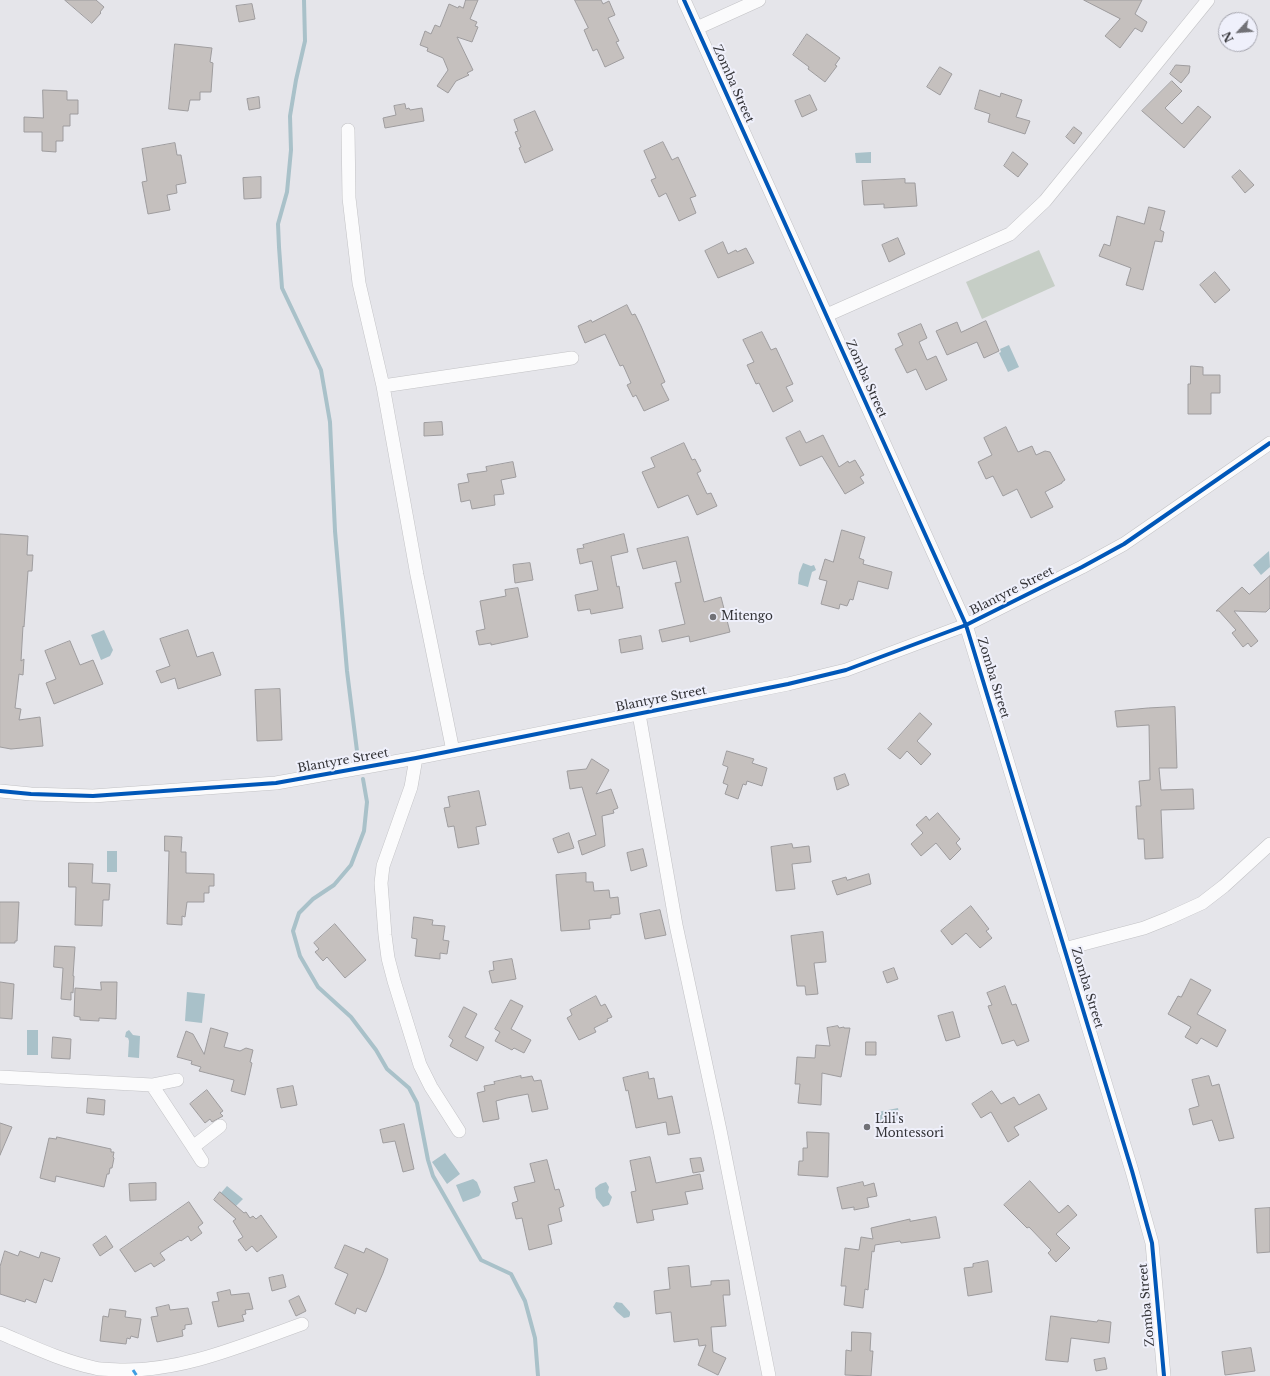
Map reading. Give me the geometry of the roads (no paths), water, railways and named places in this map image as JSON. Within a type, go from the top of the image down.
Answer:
[{"type":"street","name":"Zomba Street","points":[[684,0],[966,625],[1132,1172],[1152,1243],[1164,1376]]},
{"type":"street","points":[[697,28],[759,0]]},
{"type":"street","points":[[827,315],[1010,234],[1045,201],[1208,0]]},
{"type":"street","points":[[348,130],[349,198],[358,275],[383,386],[417,575],[453,751]]},
{"type":"street","points":[[383,386],[572,358]]},
{"type":"street","name":"Blantyre Street","points":[[0,791],[93,796],[276,783],[453,751],[788,684],[830,674],[873,660],[966,625],[1082,567],[1124,544],[1270,443]]},
{"type":"street","points":[[639,714],[676,925],[723,1145],[769,1376]]},
{"type":"street","points":[[416,758],[411,787],[383,866],[382,883],[385,935],[388,958],[394,981],[420,1065],[431,1087],[459,1131]]},
{"type":"street","points":[[1064,949],[1144,928],[1180,914],[1202,903],[1224,886],[1270,844]]},
{"type":"street","points":[[0,1077],[152,1085],[177,1080]]},
{"type":"street","points":[[152,1085],[202,1161]]},
{"type":"street","points":[[193,1147],[220,1126]]},
{"type":"street","points":[[0,1333],[44,1352],[95,1368],[133,1370],[163,1367],[214,1355],[302,1324]]},
{"type":"water","points":[[871,152],[871,163],[856,163],[855,153]]},
{"type":"water","points":[[1009,345],[1019,367],[1008,372],[999,353],[1001,352],[1000,349]]},
{"type":"water","points":[[1269,551],[1270,567],[1261,575],[1253,565]]},
{"type":"water","points":[[803,563],[811,566],[814,565],[816,570],[812,572],[808,587],[798,584],[799,573]]},
{"type":"water","points":[[104,630],[113,650],[110,656],[101,660],[91,635]]},
{"type":"water","points":[[107,851],[117,851],[117,872],[107,872]]},
{"type":"water","points":[[187,992],[205,994],[202,1023],[185,1021]]},
{"type":"water","points":[[27,1030],[38,1030],[38,1055],[27,1055]]},
{"type":"water","points":[[129,1030],[133,1035],[140,1036],[139,1058],[128,1057],[129,1041],[128,1038],[125,1037],[126,1032]]},
{"type":"water","points":[[898,1108],[900,1120],[881,1124],[878,1112]]},
{"type":"water","points":[[445,1153],[460,1174],[447,1184],[432,1162]]},
{"type":"water","points":[[473,1179],[477,1182],[481,1192],[479,1196],[463,1202],[456,1185]]},
{"type":"water","points":[[606,1182],[609,1187],[608,1192],[612,1197],[609,1205],[603,1207],[596,1198],[595,1188]]},
{"type":"water","points":[[227,1186],[243,1199],[235,1207],[220,1194]]},
{"type":"water","points":[[616,1302],[622,1303],[630,1312],[629,1317],[624,1318],[617,1312],[613,1307]]},
{"type":"waterway","points":[[304,0],[305,41],[290,116],[291,150],[287,192],[278,224],[279,247],[282,288],[321,370],[330,422],[335,531],[347,671],[358,759]]},
{"type":"waterway","points":[[363,779],[367,802],[364,831],[351,865],[334,885],[313,899],[299,913],[293,931],[300,956],[318,987],[351,1017],[376,1050],[387,1069],[409,1088],[417,1103],[428,1160],[433,1176],[481,1260],[511,1274],[525,1301],[535,1338],[538,1376]]},
{"type":"place","name":"Mitengo","points":[[713,617]]},
{"type":"place","name":"Lili's Montessori","points":[[867,1127]]}]
